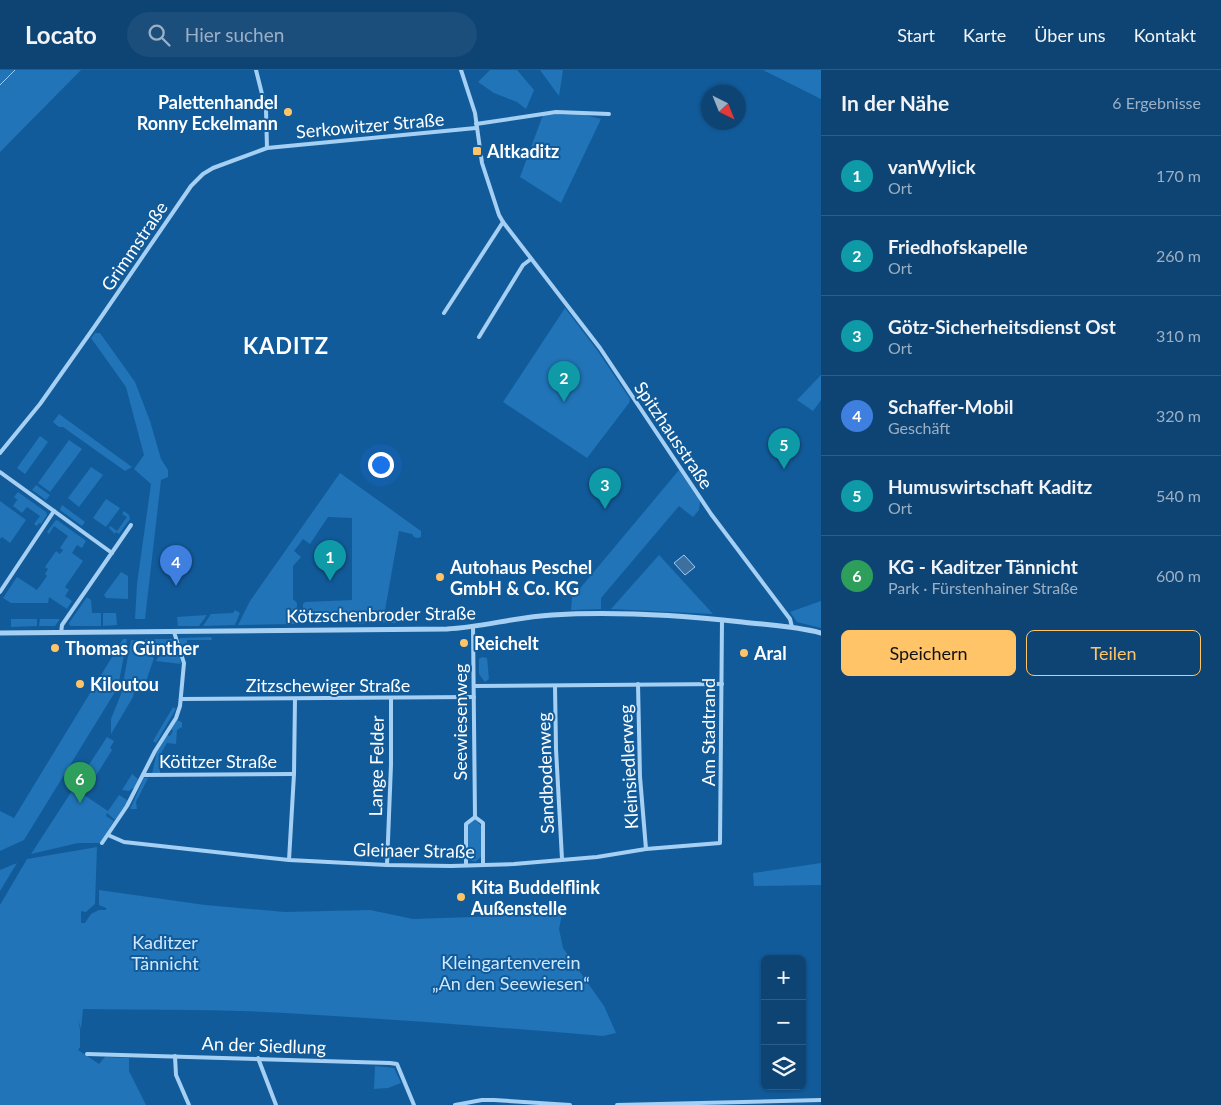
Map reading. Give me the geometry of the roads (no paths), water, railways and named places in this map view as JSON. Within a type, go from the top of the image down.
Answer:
[{"type":"street","points":[[256,70],[266,110],[267,148]]},
{"type":"street","points":[[461,70],[475,113],[476,126]]},
{"type":"street","name":"Serkowitzer Straße","points":[[267,148],[448,132],[556,112],[609,114]]},
{"type":"street","name":"Spitzhausstraße","points":[[476,126],[482,163],[503,222],[600,348],[711,514],[790,619],[792,627]]},
{"type":"street","name":"Grimmstraße","points":[[0,452],[40,404],[191,186],[203,174],[214,168],[267,148]]},
{"type":"street","points":[[444,312],[503,222]]},
{"type":"street","points":[[479,337],[524,265],[531,259]]},
{"type":"street","points":[[0,472],[112,553]]},
{"type":"street","points":[[0,592],[54,511]]},
{"type":"street","points":[[61,633],[62,625],[131,525]]},
{"type":"street","name":"Kötzschenbroder Straße","points":[[0,633],[473,627],[532,616],[636,613],[792,627],[821,633]]},
{"type":"street","name":"Am Stadtrand","points":[[720,843],[722,620]]},
{"type":"street","name":"Seewiesenweg","points":[[473,627],[475,817]]},
{"type":"street","points":[[102,843],[127,806],[155,751],[176,718],[181,699],[184,663],[174,632]]},
{"type":"street","name":"Kleinsiedlerweg","points":[[638,684],[640,777],[646,849]]},
{"type":"street","points":[[474,686],[722,684]]},
{"type":"street","name":"Sandbodenweg","points":[[556,686],[556,749],[562,859]]},
{"type":"street","name":"Zitzschewiger Straße","points":[[181,699],[474,697]]},
{"type":"street","name":"Lange Felder","points":[[387,865],[391,765],[391,698]]},
{"type":"street","points":[[289,860],[294,774],[295,699]]},
{"type":"street","name":"Kötitzer Straße","points":[[143,775],[294,774]]},
{"type":"street","name":"Seewiesenweg","points":[[475,817],[483,823],[484,864]]},
{"type":"street","name":"Seewiesenweg","points":[[466,865],[466,824],[475,817]]},
{"type":"street","name":"Gleinaer Straße","points":[[108,835],[124,842],[289,860],[387,865],[514,864],[597,857],[646,849],[720,843]]},
{"type":"street","name":"An der Siedlung","points":[[87,1054],[384,1062],[397,1064],[414,1105]]},
{"type":"street","points":[[176,1056],[176,1075],[188,1105]]},
{"type":"street","points":[[258,1058],[276,1105]]},
{"type":"street","points":[[455,1105],[494,1100],[570,1105]]},
{"type":"street","points":[[617,1105],[821,1100]]},
{"type":"waterway","points":[[0,85],[15,70]]},
{"type":"place","name":"Palettenhandel Ronny Eckelmann","points":[[288,112]]},
{"type":"place","name":"Altkaditz","points":[[477,151]]},
{"type":"place","name":"Friedhofskapelle","points":[[564,402]]},
{"type":"place","name":"Humuswirtschaft Kaditz","points":[[784,469]]},
{"type":"place","name":"Götz-Sicherheitsdienst Ost","points":[[605,509]]},
{"type":"place","name":"Autohaus Peschel GmbH & Co. KG","points":[[440,577]]},
{"type":"place","name":"vanWylick","points":[[330,581]]},
{"type":"place","name":"Schaffer-Mobil","points":[[176,586]]},
{"type":"place","name":"Reichelt","points":[[464,643]]},
{"type":"place","name":"Thomas Günther","points":[[55,648]]},
{"type":"place","name":"Aral","points":[[744,653]]},
{"type":"place","name":"Kiloutou","points":[[80,684]]},
{"type":"place","name":"KG - Kaditzer Tännicht","points":[[80,803]]},
{"type":"place","name":"Kita Buddelflink Außenstelle","points":[[461,897]]},
{"type":"district","name":"KADITZ","points":[[286,345]]},
{"type":"park label","name":"Kaditzer Tännicht","points":[[165,952]]},
{"type":"park label","name":"Kleingartenverein „An den Seewiesen“","points":[[511,972]]}]
